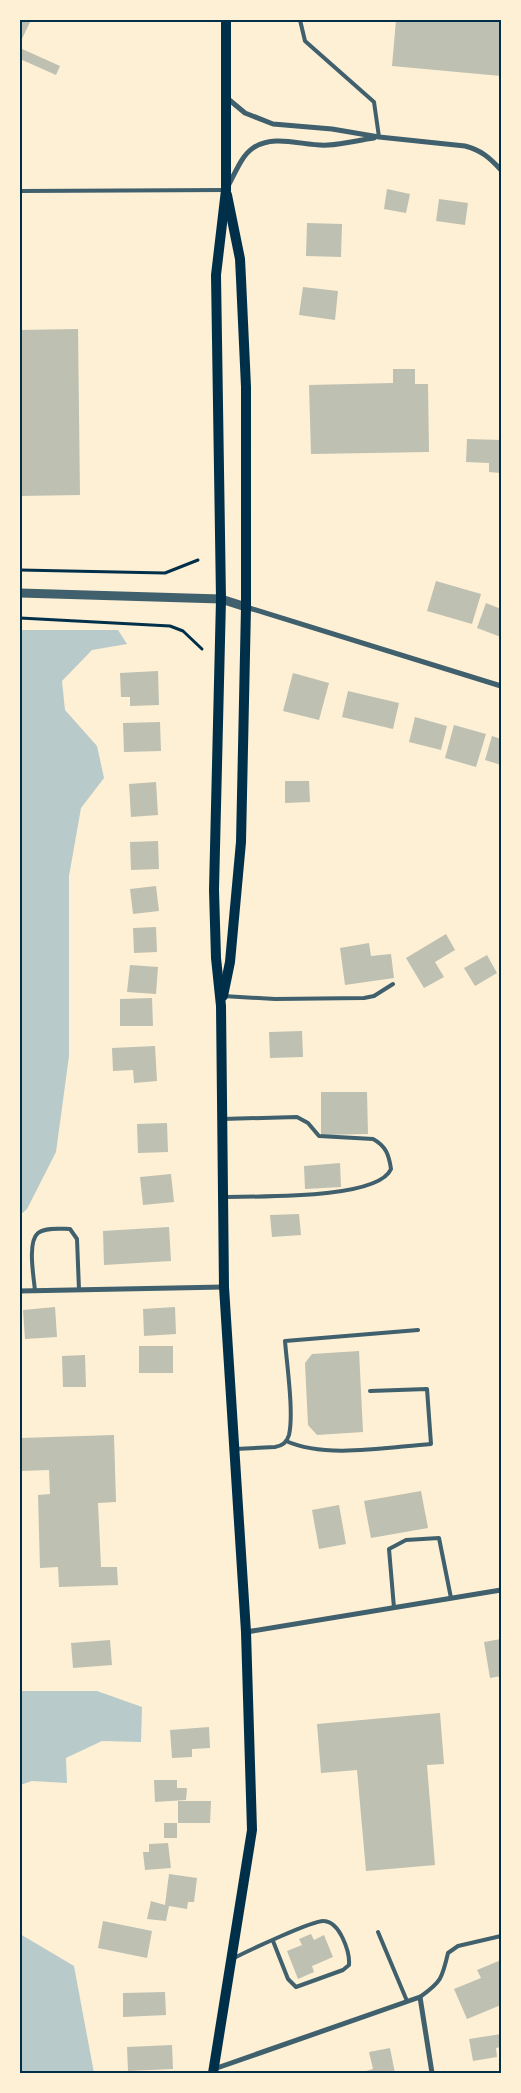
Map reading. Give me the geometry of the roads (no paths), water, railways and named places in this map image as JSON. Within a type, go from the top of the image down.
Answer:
[{"type":"main road","points":[[213,2071],[252,1830],[246,1632],[224,1287],[221,1006],[216,958],[214,890],[220,599],[216,275],[226,190],[226,20]]},
{"type":"main road","points":[[221,1006],[230,962],[241,842],[246,607],[246,387],[241,265],[226,190]]},
{"type":"street","points":[[225,96],[245,113],[274,124],[332,129],[379,137],[465,146],[476,149],[488,157],[501,170]]},
{"type":"street","points":[[226,190],[242,159],[252,148],[264,143],[276,141],[327,146],[379,137]]},
{"type":"street","points":[[20,593],[220,599],[501,686]]},
{"type":"street","points":[[20,1291],[224,1287]]},
{"type":"street","points":[[246,1632],[501,1590]]},
{"type":"street","points":[[213,2071],[420,1997],[432,2073]]},
{"type":"lane","points":[[300,20],[305,41],[374,102],[379,137]]},
{"type":"lane","points":[[20,191],[226,190]]},
{"type":"lane","points":[[224,996],[275,999],[364,998],[374,996],[393,984]]},
{"type":"lane","points":[[222,1119],[298,1118],[304,1120],[316,1135],[321,1137],[373,1139],[379,1143],[389,1158],[391,1169],[389,1174],[372,1185],[360,1189],[306,1194],[224,1197]]},
{"type":"lane","points":[[36,1291],[32,1248],[35,1238],[38,1233],[45,1230],[70,1229],[77,1239],[79,1290]]},
{"type":"lane","points":[[235,1449],[281,1446],[289,1435],[290,1413],[285,1341],[418,1330]]},
{"type":"lane","points":[[286,1441],[310,1450],[327,1451],[431,1444],[427,1389],[370,1391]]},
{"type":"lane","points":[[394,1608],[389,1549],[406,1540],[439,1538],[450,1598]]},
{"type":"lane","points":[[232,1958],[316,1922],[324,1921],[334,1925],[340,1933],[349,1965],[343,1970],[296,1987],[288,1979],[273,1941]]},
{"type":"lane","points":[[378,1932],[407,2001]]},
{"type":"lane","points":[[420,1997],[436,1986],[442,1978],[448,1953],[458,1946],[501,1936]]}]
